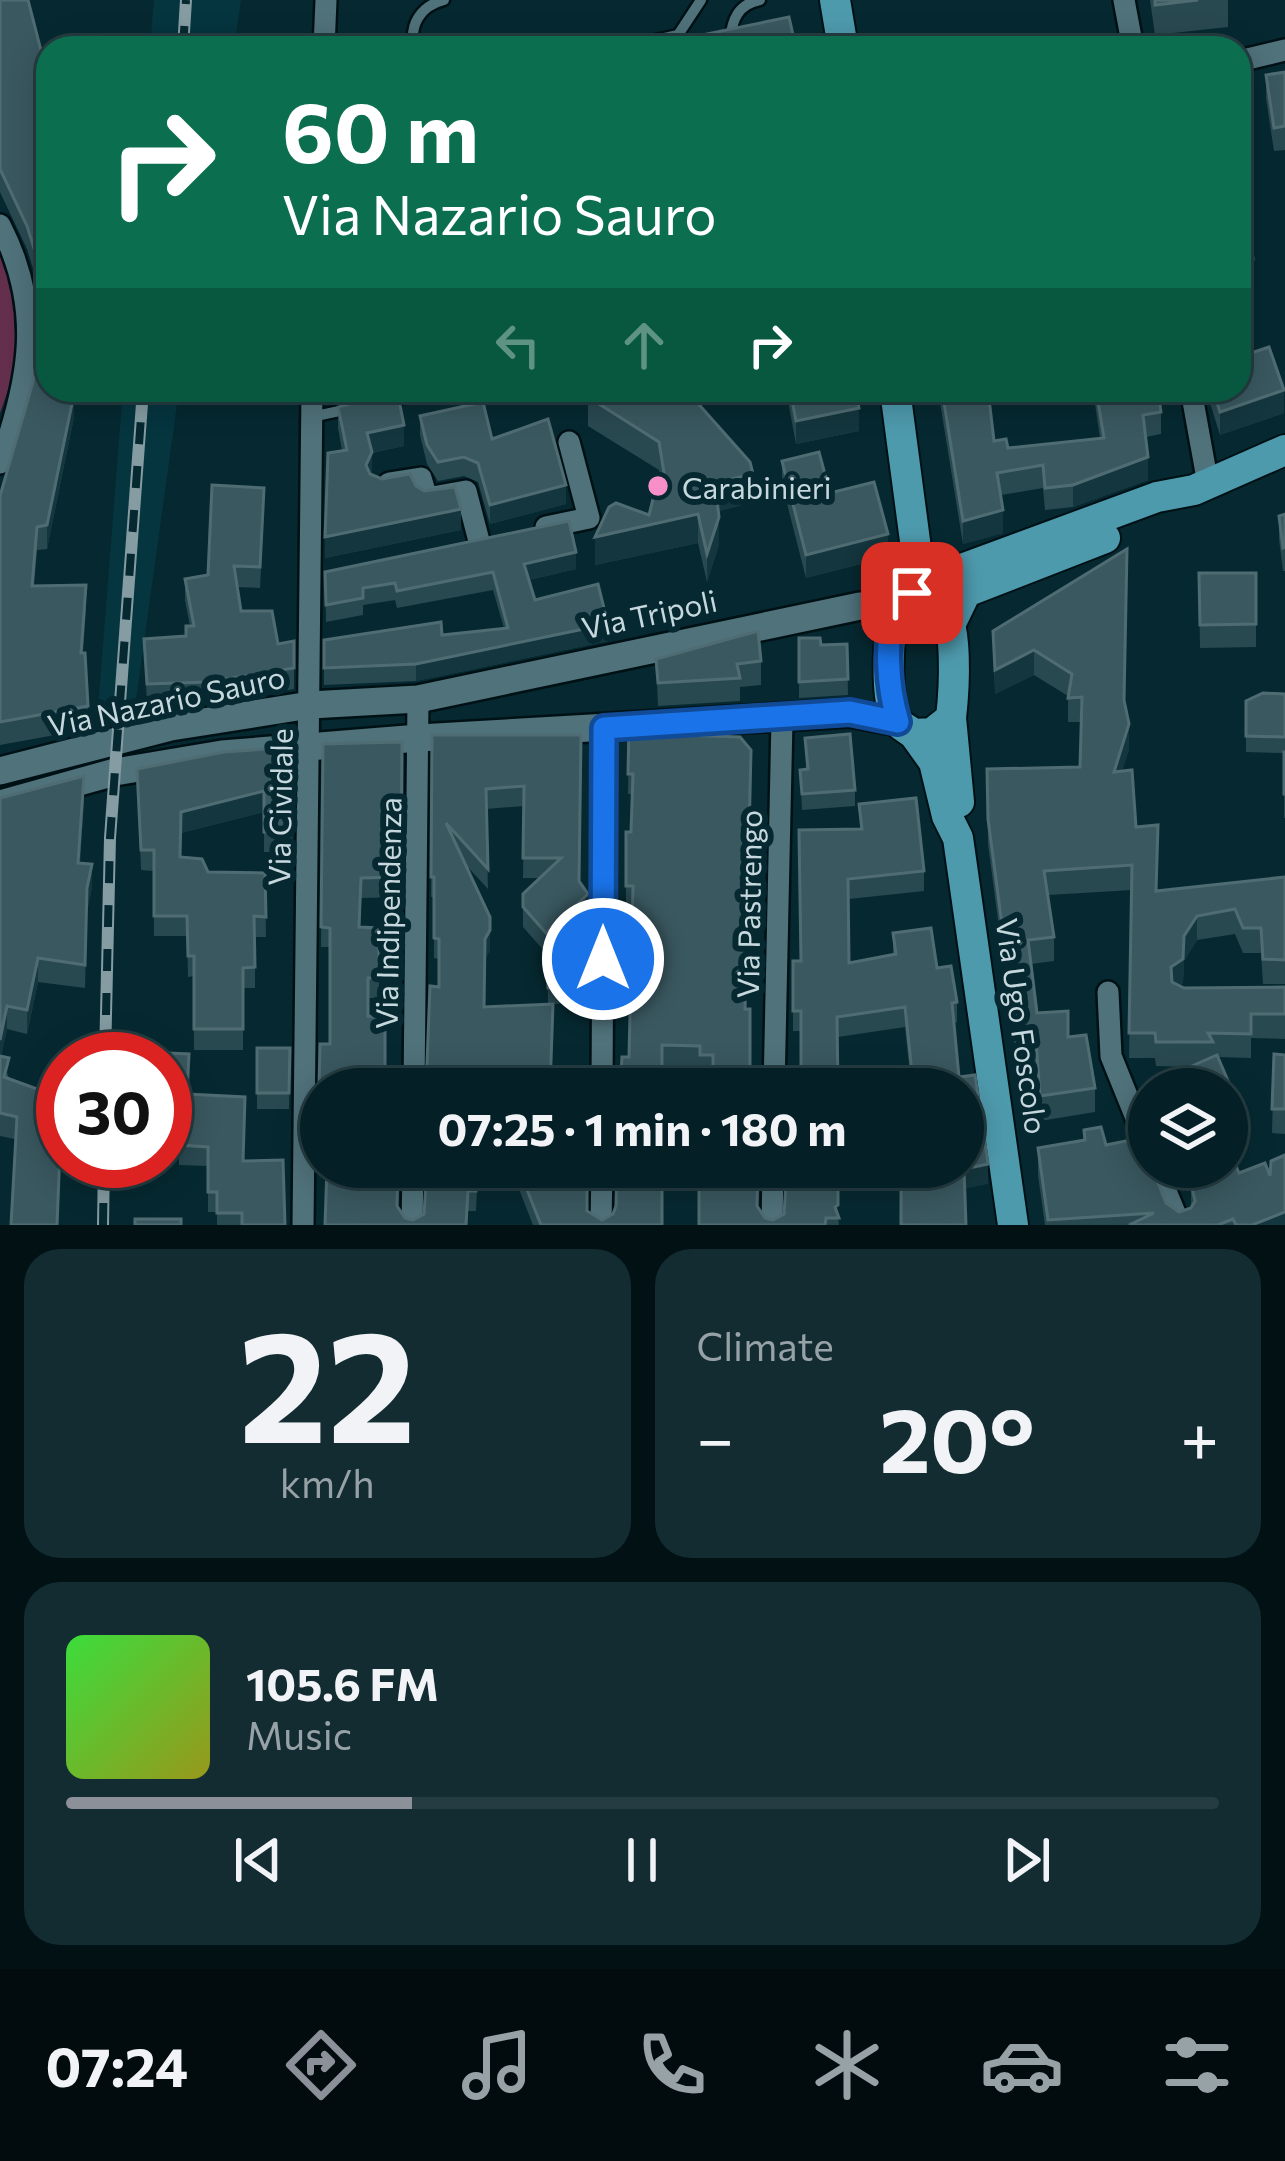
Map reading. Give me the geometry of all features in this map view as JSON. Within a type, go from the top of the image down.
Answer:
[{"type":"main road","points":[[836,0],[841,36]]},
{"type":"main road","points":[[897,402],[917,556],[909,600]]},
{"type":"main road","points":[[951,623],[966,592],[1163,514],[1201,487],[1285,449]]},
{"type":"main road","points":[[958,838],[947,816],[934,762],[892,704],[888,630],[909,600],[948,574],[1157,497],[1201,487]]},
{"type":"main road","points":[[909,600],[944,604],[951,623],[958,838]]},
{"type":"main road","points":[[906,728],[932,734],[951,718]]},
{"type":"main road","name":"Via Ugo Foscolo","points":[[958,838],[1013,1225]]},
{"type":"street","points":[[324,36],[326,0]]},
{"type":"street","points":[[1124,0],[1131,36]]},
{"type":"street","points":[[1251,58],[1285,50]]},
{"type":"street","points":[[0,225],[20,263],[29,347],[20,408],[0,463]]},
{"type":"street","name":"Via Cividale","points":[[303,1225],[310,704],[321,574],[312,402]]},
{"type":"street","points":[[1192,402],[1201,487]]},
{"type":"street","points":[[381,484],[421,478],[427,498],[466,491],[491,538],[589,518],[569,442]]},
{"type":"street","name":"Via Tripoli","points":[[418,699],[860,606],[909,600]]},
{"type":"street","name":"Via Nazario Sauro","points":[[0,771],[170,727],[310,704],[418,699]]},
{"type":"street","name":"Via Indipendenza","points":[[414,1068],[418,699]]},
{"type":"street","name":"Via Nazario Sauro","points":[[0,804],[172,761],[310,747],[850,712],[906,728]]},
{"type":"street","name":"Via Pastrengo","points":[[774,1068],[782,719]]},
{"type":"street","points":[[602,1068],[604,728]]},
{"type":"street","points":[[1108,992],[1111,1056],[1128,1098]]},
{"type":"street","points":[[412,1225],[413,1188]]},
{"type":"street","points":[[602,1188],[602,1225]]},
{"type":"street","points":[[772,1225],[773,1188]]},
{"type":"street","points":[[1165,1188],[1180,1225]]},
{"type":"lane","points":[[415,36],[416,20],[429,4],[444,0]]},
{"type":"lane","points":[[674,36],[701,0]]},
{"type":"lane","points":[[730,36],[732,20],[749,2],[760,0]]},
{"type":"lane","points":[[377,404],[386,402]]},
{"type":"lane","points":[[311,417],[355,408]]},
{"type":"shaded area","points":[[154,0],[241,0],[236,36],[151,36]]},
{"type":"shaded area","points":[[0,241],[14,285],[18,327],[13,369],[0,413]]},
{"type":"shaded area","points":[[122,402],[177,402],[134,714],[97,722]]},
{"type":"building","points":[[0,0],[28,0],[37,36],[36,255],[0,169]]},
{"type":"building","points":[[1155,0],[1198,0],[1155,5]]},
{"type":"building","points":[[789,17],[793,36],[697,36]]},
{"type":"building","points":[[1285,72],[1285,126],[1274,128],[1266,75]]},
{"type":"building","points":[[1269,347],[1284,390],[1251,401],[1251,353]]},
{"type":"building","points":[[36,362],[36,402],[72,402],[47,525],[37,527],[32,586],[86,585],[81,653],[85,653],[88,706],[0,722],[0,496]]},
{"type":"building","points":[[399,402],[404,425],[367,433],[372,452],[366,465],[370,474],[382,479],[410,474],[424,491],[455,487],[461,509],[325,537],[328,453],[347,450],[338,407]]},
{"type":"building","points":[[483,402],[492,439],[548,419],[566,485],[490,505],[478,463],[464,457],[438,462],[427,445],[420,416]]},
{"type":"building","points":[[596,402],[697,402],[750,462],[753,474],[715,483],[719,517],[707,554],[698,514],[595,537],[609,507],[616,503],[649,515],[657,483],[665,479],[659,442]]},
{"type":"building","points":[[792,402],[858,402],[859,408],[796,421]]},
{"type":"building","points":[[944,402],[989,402],[994,441],[1006,439],[1008,448],[1104,438],[1098,402],[1160,402],[1161,412],[1143,415],[1148,457],[1073,485],[1045,488],[1043,465],[997,473],[1003,510],[963,521]]},
{"type":"building","points":[[1217,402],[1249,402],[1220,412]]},
{"type":"building","points":[[819,452],[830,493],[874,482],[888,534],[806,555],[782,461]]},
{"type":"building","points":[[212,485],[264,488],[260,567],[234,566],[241,611],[272,611],[278,644],[294,641],[294,668],[208,682],[147,684],[144,639],[186,636],[186,626],[194,626],[185,579],[208,575]]},
{"type":"building","points":[[1285,514],[1285,547],[1283,548],[1279,516]]},
{"type":"building","points":[[569,521],[576,552],[524,564],[535,600],[598,584],[608,624],[416,664],[324,668],[324,640],[441,622],[442,635],[508,628],[493,572],[397,591],[395,583],[363,588],[363,598],[326,605],[325,572]]},
{"type":"building","points":[[1127,549],[1124,700],[1129,724],[1114,772],[1132,770],[1136,827],[1158,825],[1156,891],[1285,877],[1285,960],[1263,959],[1261,928],[1243,928],[1235,909],[1197,916],[1184,936],[1183,959],[1171,967],[1172,982],[1184,988],[1285,987],[1285,1014],[1251,1014],[1251,1034],[1208,1033],[1213,1042],[1156,1042],[1155,1033],[1129,1033],[1132,865],[1044,871],[1054,937],[1028,940],[1037,1013],[1068,1011],[1068,1037],[1086,1035],[1095,1088],[1040,1096],[1036,1042],[1017,1039],[988,819],[987,769],[1080,767],[1082,697],[1068,698],[1072,674],[1034,650],[995,670],[993,631]]},
{"type":"building","points":[[1199,573],[1256,573],[1256,624],[1200,625]]},
{"type":"building","points":[[758,631],[761,661],[737,664],[740,678],[658,683],[656,659]]},
{"type":"building","points":[[799,638],[820,638],[821,645],[847,644],[848,679],[799,682]]},
{"type":"building","points":[[1263,693],[1285,694],[1285,737],[1246,736],[1246,701]]},
{"type":"building","points":[[629,724],[653,724],[653,731],[680,735],[740,737],[751,750],[745,1009],[750,1009],[750,1068],[713,1068],[713,1055],[700,1055],[700,1046],[662,1045],[662,1068],[621,1068],[622,1057],[629,1057],[633,886],[626,886],[633,774],[628,774]]},
{"type":"building","points":[[850,734],[855,790],[802,794],[800,770],[808,769],[805,738]]},
{"type":"building","points":[[432,735],[581,735],[579,881],[588,894],[546,933],[523,907],[523,894],[561,858],[523,858],[524,786],[486,789],[488,869],[446,823],[490,917],[484,1007],[553,1004],[551,1068],[427,1068],[430,986],[439,987],[431,877]]},
{"type":"building","points":[[402,742],[401,877],[361,878],[359,927],[379,928],[379,978],[368,978],[368,1016],[385,1017],[385,1068],[319,1068],[320,1044],[330,1044],[330,928],[321,927],[323,744]]},
{"type":"building","points":[[293,747],[292,832],[264,832],[264,791],[181,812],[180,857],[202,859],[208,872],[265,873],[266,917],[254,916],[255,967],[243,968],[243,1029],[194,1029],[194,956],[188,956],[187,916],[154,916],[154,850],[141,850],[137,769],[224,752]]},
{"type":"building","points":[[84,776],[78,863],[92,864],[85,965],[38,958],[27,1010],[7,1006],[0,1040],[0,798]]},
{"type":"building","points":[[916,798],[924,871],[848,879],[849,963],[896,954],[893,933],[931,928],[937,968],[951,966],[958,1068],[912,1068],[905,1007],[837,1017],[838,1068],[801,1068],[801,1011],[793,1011],[793,961],[801,961],[799,830],[862,829],[859,804]]},
{"type":"building","points":[[586,941],[587,987],[548,988],[547,942]]},
{"type":"building","points":[[257,1048],[290,1048],[289,1093],[257,1093]]},
{"type":"building","points":[[1274,1054],[1285,1055],[1285,1109],[1272,1109]]},
{"type":"building","points":[[1217,1055],[1223,1068],[1188,1068]]},
{"type":"building","points":[[0,1056],[9,1058],[4,1077],[36,1089],[36,1188],[58,1188],[57,1225],[11,1225],[17,1117],[0,1113]]},
{"type":"building","points":[[192,1094],[245,1097],[243,1161],[283,1160],[285,1225],[242,1225],[242,1213],[217,1213],[217,1192],[208,1192],[208,1147],[192,1146]]},
{"type":"building","points":[[1101,1127],[1106,1145],[1128,1141],[1128,1188],[1160,1188],[1166,1203],[1179,1212],[1195,1201],[1192,1188],[1248,1188],[1248,1170],[1265,1163],[1270,1176],[1271,1161],[1285,1155],[1285,1212],[1252,1225],[1236,1225],[1233,1219],[1218,1225],[1129,1225],[1154,1213],[1048,1220],[1038,1148],[1085,1140],[1084,1130]]},
{"type":"building","points":[[326,1188],[397,1188],[397,1206],[405,1218],[413,1220],[424,1214],[426,1188],[476,1188],[468,1191],[466,1225],[325,1225]]},
{"type":"building","points":[[526,1188],[587,1188],[587,1211],[602,1220],[613,1214],[616,1188],[662,1188],[662,1225],[541,1225]]},
{"type":"building","points":[[699,1188],[757,1188],[757,1206],[765,1218],[773,1220],[784,1214],[786,1188],[838,1188],[835,1207],[839,1218],[826,1218],[825,1225],[699,1225]]},
{"type":"building","points":[[901,1188],[965,1188],[966,1225],[901,1225]]},
{"type":"building","points":[[135,1219],[181,1219],[181,1225],[135,1225]]},
{"type":"railway","points":[[184,36],[186,0]]},
{"type":"railway","points":[[106,1032],[110,838],[142,402]]},
{"type":"railway","points":[[103,1225],[104,1188]]},
{"type":"place","name":"Carabinieri","points":[[658,486]]},
{"type":"route","points":[[603,959],[604,728],[850,712],[898,722],[892,704],[888,630],[895,605],[912,593]]}]
